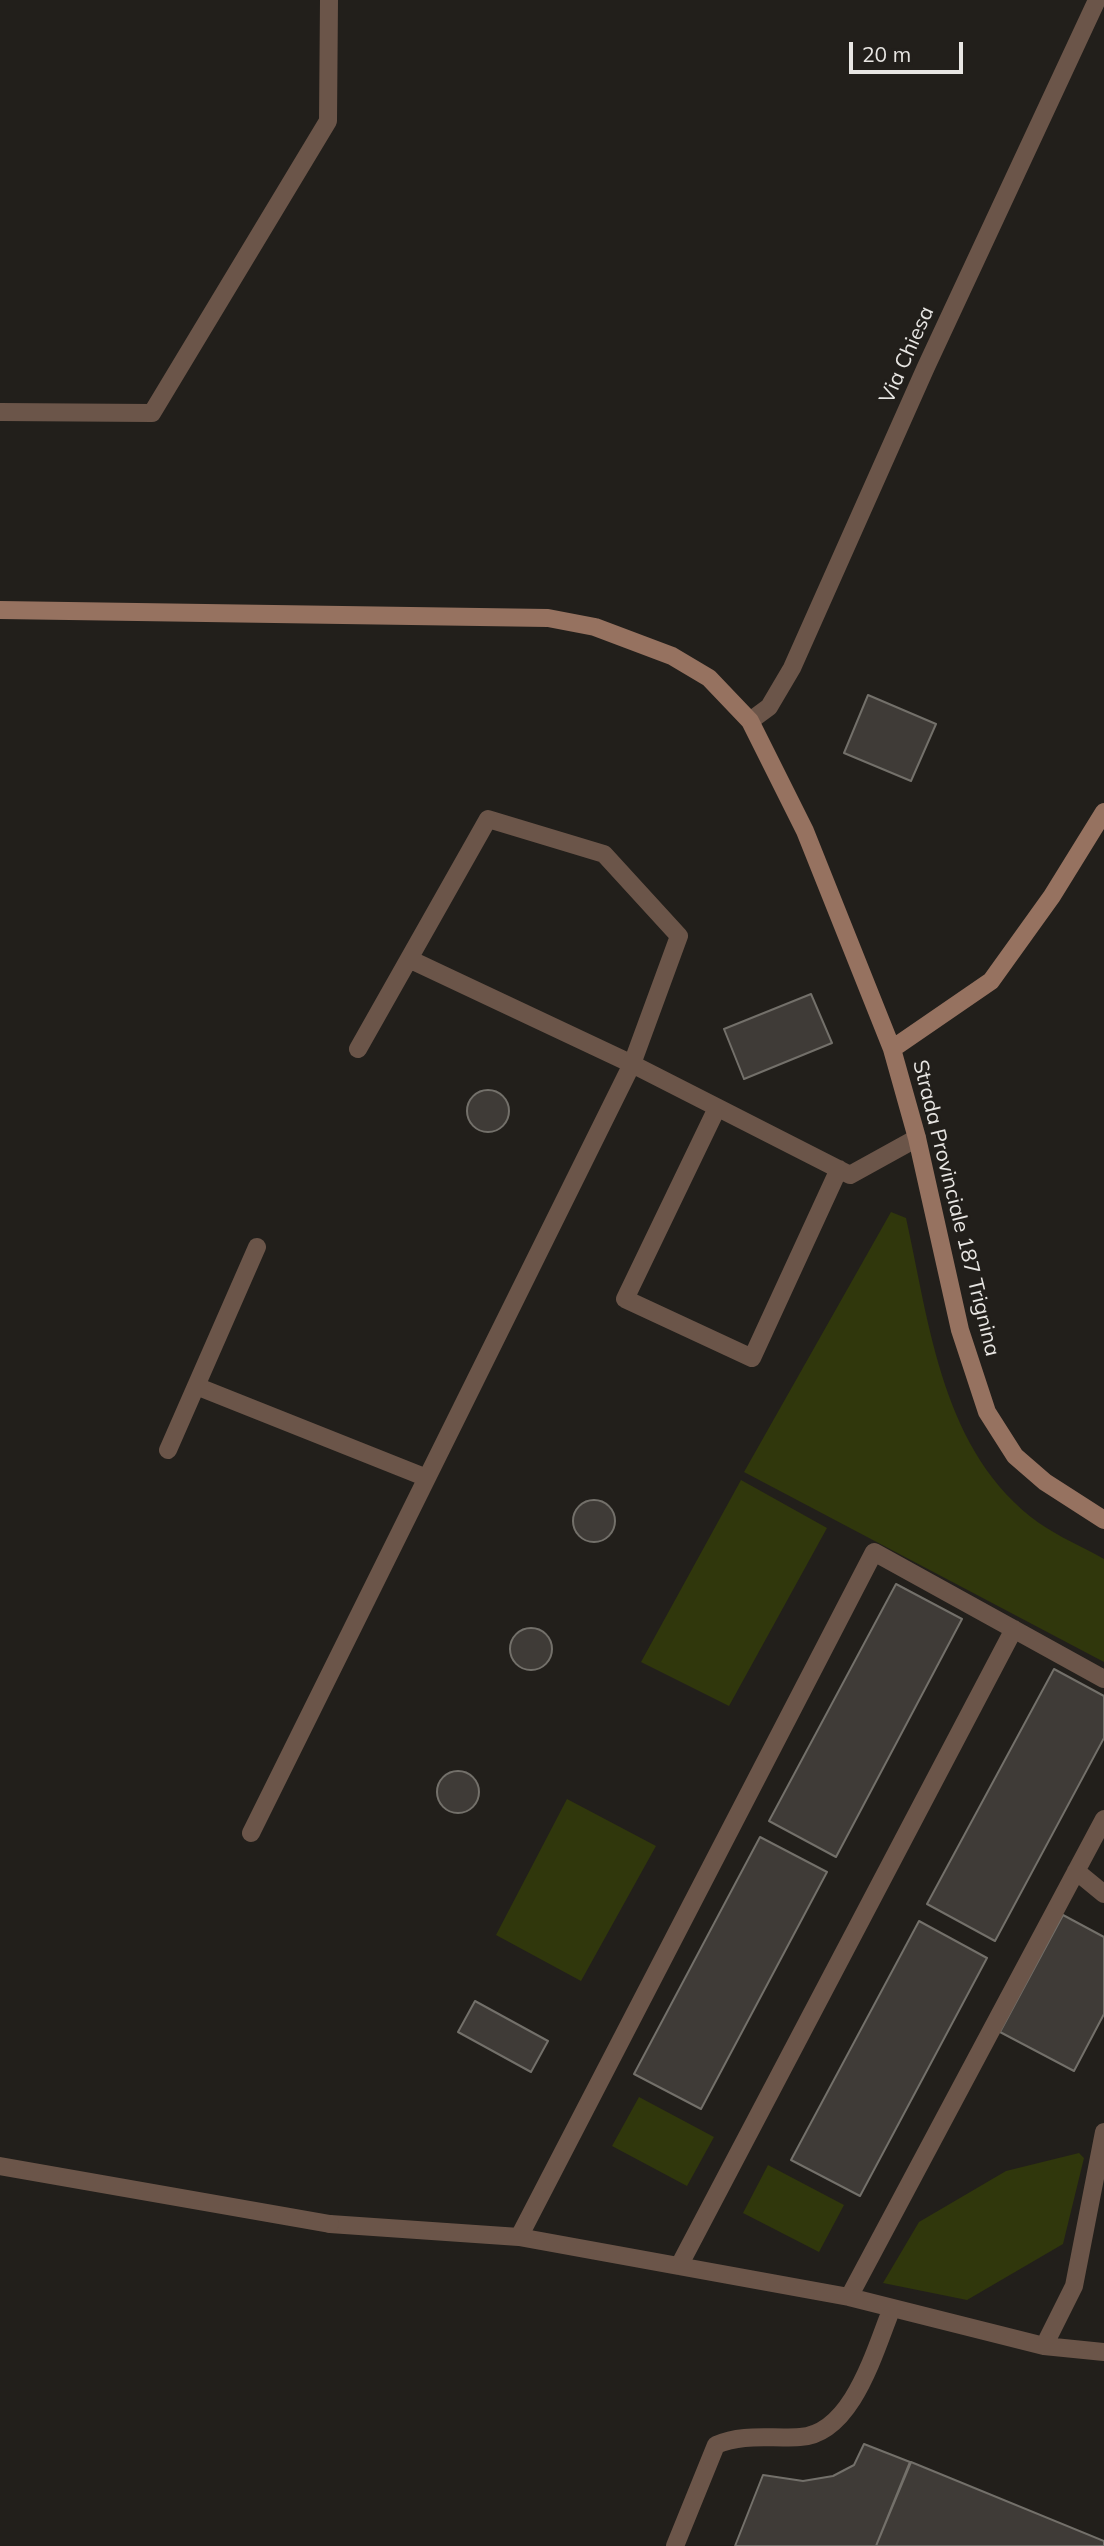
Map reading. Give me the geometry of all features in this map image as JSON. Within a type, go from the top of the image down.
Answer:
[{"type":"street","points":[[0,412],[152,414],[328,121],[329,0]]},
{"type":"street","name":"Via Chiesa","points":[[750,721],[769,707],[792,668],[926,367],[1097,0]]},
{"type":"street","points":[[0,610],[548,618],[594,627],[672,656],[709,678],[750,721],[805,831],[892,1049]]},
{"type":"street","name":"Strada Provinciale 187 Trignina","points":[[1104,812],[1052,896],[990,981],[892,1049],[917,1138],[960,1330],[987,1412],[1015,1456],[1045,1482],[1104,1520]]},
{"type":"street","points":[[251,1833],[632,1065],[679,936],[604,854],[488,819],[358,1049]]},
{"type":"street","points":[[409,959],[632,1065],[850,1175],[917,1138]]},
{"type":"street","points":[[717,1108],[625,1299],[752,1358],[839,1169]]},
{"type":"street","points":[[168,1450],[257,1247]]},
{"type":"street","points":[[196,1386],[427,1478]]},
{"type":"street","points":[[519,2237],[874,1552],[1104,1679]]},
{"type":"street","points":[[679,2266],[1014,1629]]},
{"type":"street","points":[[849,2297],[1104,1819]]},
{"type":"street","points":[[1076,1871],[1104,1894]]},
{"type":"street","points":[[1044,2346],[1074,2286],[1104,2132]]},
{"type":"street","points":[[0,2166],[330,2224],[519,2237],[849,2297],[1044,2346],[1104,2352]]},
{"type":"street","points":[[675,2546],[716,2445],[735,2437],[803,2437],[824,2432],[855,2398],[892,2308]]},
{"type":"green space","points":[[891,1212],[906,1218],[933,1344],[945,1385],[961,1424],[981,1461],[1006,1494],[1039,1523],[1104,1559],[1104,1662],[744,1472]]},
{"type":"green space","points":[[741,1480],[827,1528],[729,1706],[641,1662]]},
{"type":"green space","points":[[567,1799],[656,1846],[581,1981],[496,1935]]},
{"type":"green space","points":[[639,2097],[714,2137],[687,2186],[612,2146]]},
{"type":"green space","points":[[1079,2153],[1084,2158],[1063,2244],[967,2300],[883,2283],[919,2222],[1006,2171]]},
{"type":"green space","points":[[768,2165],[844,2205],[819,2252],[743,2213]]},
{"type":"building","points":[[868,695],[936,724],[911,781],[844,753]]},
{"type":"building","points":[[811,994],[832,1043],[744,1079],[724,1029]]},
{"type":"building","points":[[488,1090],[503,1096],[509,1111],[503,1126],[488,1132],[473,1126],[467,1111],[473,1096]]},
{"type":"building","points":[[594,1500],[609,1506],[615,1521],[609,1536],[594,1542],[579,1536],[573,1521],[579,1506]]},
{"type":"building","points":[[896,1584],[962,1619],[836,1857],[769,1821]]},
{"type":"building","points":[[531,1628],[546,1634],[552,1649],[546,1664],[531,1670],[516,1664],[510,1649],[516,1634]]},
{"type":"building","points":[[1054,1669],[1104,1696],[1104,1738],[995,1941],[927,1904]]},
{"type":"building","points":[[458,1771],[473,1777],[479,1792],[473,1807],[458,1813],[443,1807],[437,1792],[443,1777]]},
{"type":"building","points":[[760,1837],[827,1872],[701,2109],[634,2074]]},
{"type":"building","points":[[1063,1915],[1104,1937],[1104,2014],[1074,2071],[1000,2032]]},
{"type":"building","points":[[919,1921],[987,1958],[860,2196],[791,2160]]},
{"type":"building","points":[[475,2001],[548,2041],[531,2072],[458,2032]]},
{"type":"building","points":[[864,2444],[910,2462],[876,2546],[735,2546],[763,2475],[803,2481],[833,2476],[854,2465]]},
{"type":"building","points":[[911,2462],[1104,2541],[1104,2546],[876,2546]]}]
